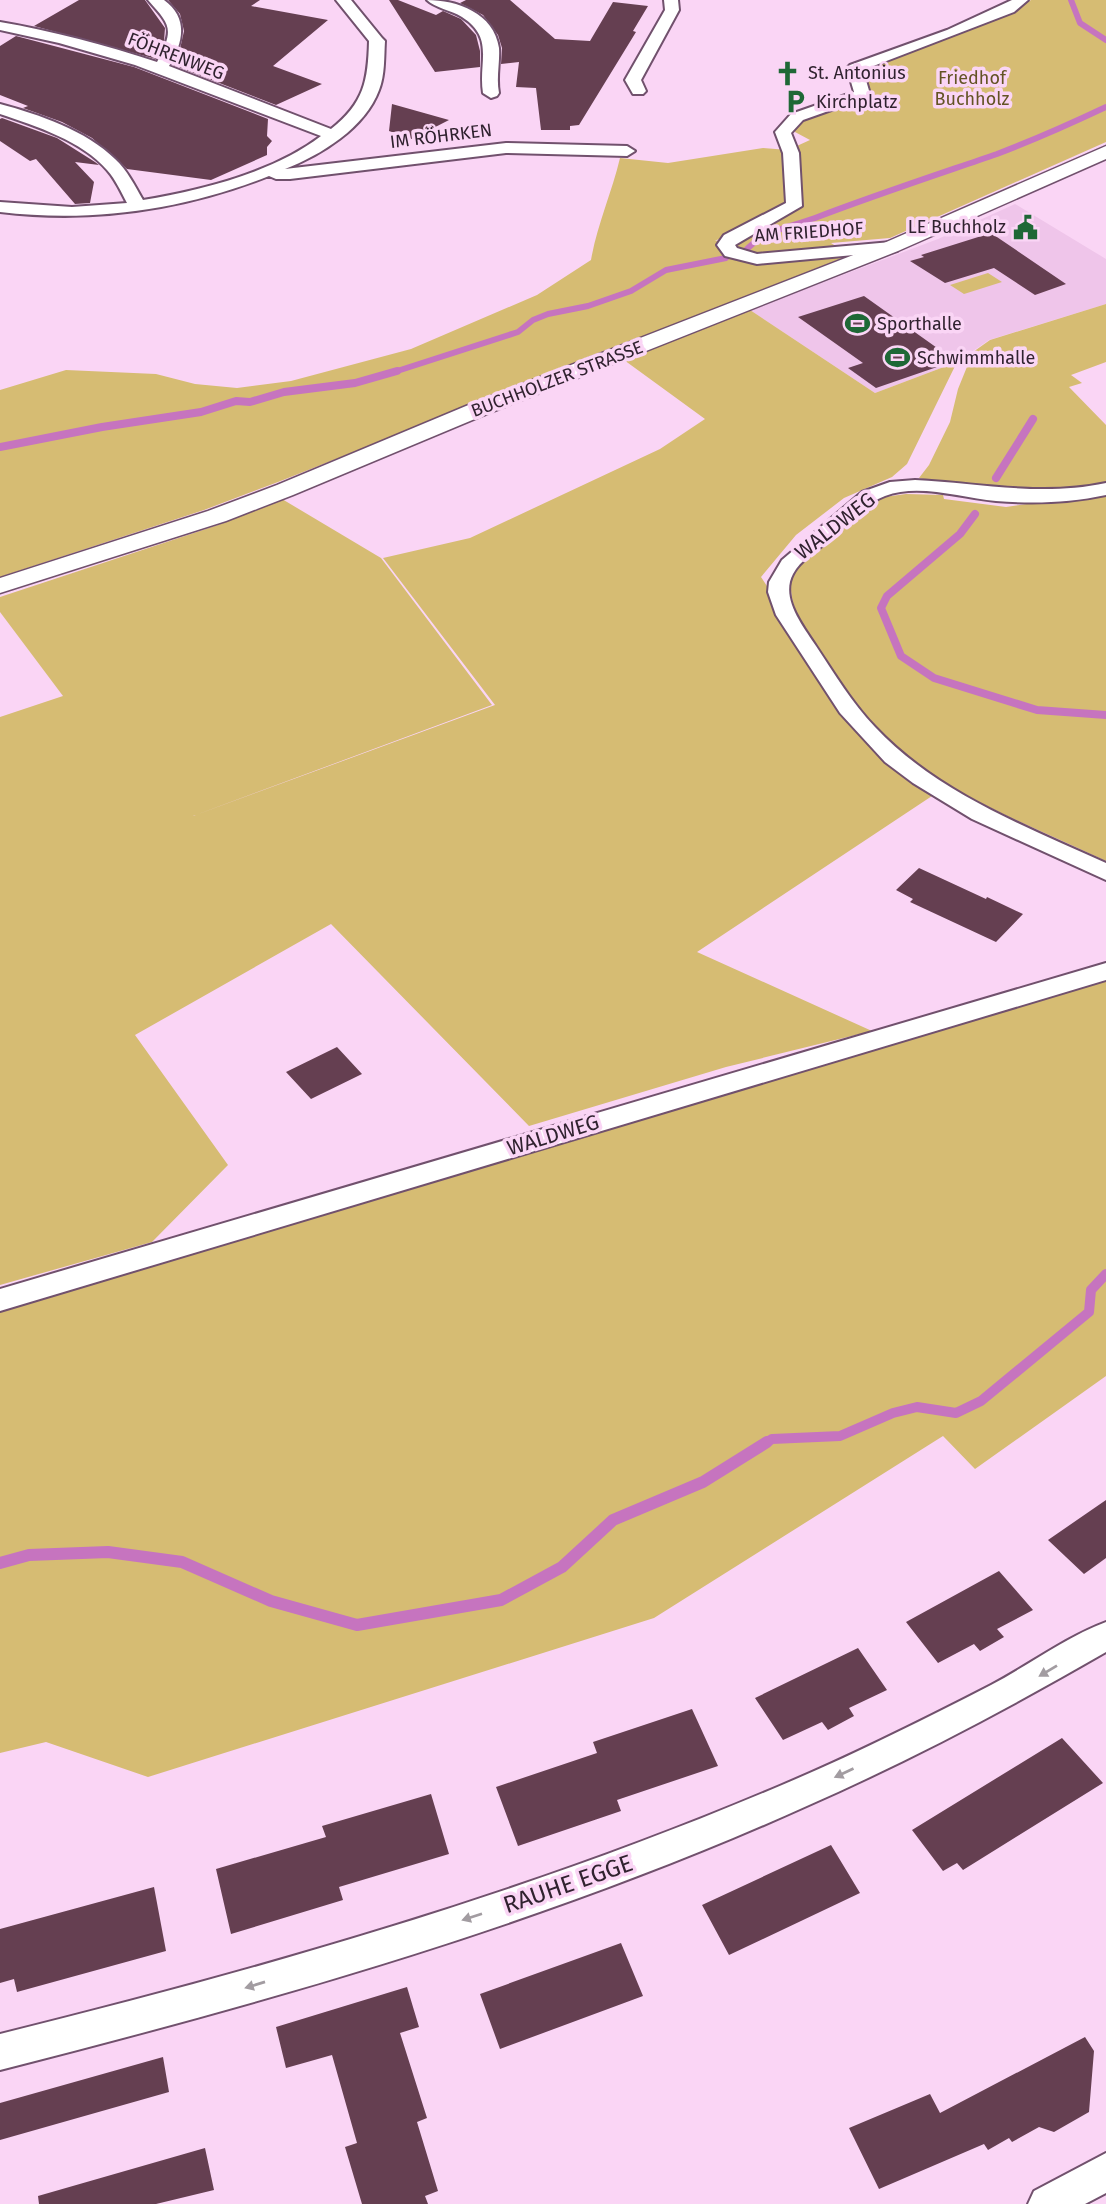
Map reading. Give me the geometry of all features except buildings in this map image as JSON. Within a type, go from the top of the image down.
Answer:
[{"type":"street","points":[[155,0],[172,15],[175,27],[174,46],[160,68]]},
{"type":"street","name":"IM RÖHRKEN","points":[[0,207],[60,212],[98,211],[196,194],[261,173],[300,156],[335,135],[354,118],[369,98],[376,78],[377,41],[343,0]]},
{"type":"street","points":[[434,0],[473,17],[485,30],[491,46],[488,82],[491,93]]},
{"type":"street","points":[[638,91],[633,80],[671,10],[671,0]]},
{"type":"street","name":"AM FRIEDHOF","points":[[891,247],[757,259],[731,252],[726,245],[730,239],[794,206],[797,195],[792,184],[793,150],[783,132],[797,117],[862,94],[855,68],[952,33],[1009,9],[1021,0]]},
{"type":"street","name":"FÖHRENWEG","points":[[0,26],[82,43],[160,68],[268,113],[335,135]]},
{"type":"street","points":[[0,109],[75,141],[106,158],[121,175],[136,205]]},
{"type":"street","name":"IM RÖHRKEN","points":[[261,173],[290,174],[506,148],[627,150]]},
{"type":"street","name":"BUCHHOLZER STRASSE","points":[[0,586],[217,516],[474,411],[891,247],[1106,152]]},
{"type":"street","name":"WALDWEG","points":[[1106,489],[1059,496],[1012,496],[905,485],[877,492],[859,503],[794,556],[781,571],[777,583],[784,612],[794,629],[866,731],[885,749],[911,771],[968,806],[1106,872]]},
{"type":"street","name":"WALDWEG","points":[[0,1300],[1106,971]]},
{"type":"street","name":"RAUHE EGGE","points":[[0,2052],[247,1988],[439,1928],[645,1857],[746,1817],[948,1725],[1106,1636]]},
{"type":"street","points":[[1047,2204],[1106,2172]]},
{"type":"shaded area","points":[[1015,204],[1106,259],[1106,304],[989,340],[957,362],[875,393],[750,310],[938,239]]},
{"type":"green space","name":"Friedhof Buchholz","points":[[1031,0],[1106,0],[1106,142],[890,238],[831,243],[850,255],[278,482],[204,510],[0,577],[0,390],[66,370],[156,374],[195,384],[237,388],[291,381],[411,349],[537,295],[591,260],[620,158],[668,163],[763,148],[788,150],[810,140],[795,132],[796,121],[863,94],[859,72],[1009,14]],"holes":[[[799,199],[736,238],[715,241],[775,210],[787,200]]]},
{"type":"green space","points":[[988,273],[1002,282],[964,294],[950,285]]},
{"type":"green space","points":[[1106,304],[1106,362],[1071,375],[1082,383],[1069,387],[1106,425],[1106,483],[1090,489],[1043,493],[987,489],[919,478],[929,465],[950,422],[958,389],[973,352],[990,340]]},
{"type":"green space","points":[[750,310],[875,393],[957,362],[907,464],[892,477],[844,498],[796,535],[761,577],[784,612],[809,669],[861,729],[935,794],[697,952],[872,1031],[726,1067],[529,1126],[331,924],[135,1035],[228,1165],[152,1242],[0,1285],[0,717],[63,696],[0,612],[0,597],[218,525],[282,499],[381,558],[492,705],[193,816],[495,705],[383,558],[470,538],[660,449],[705,419],[624,360]]},
{"type":"green space","points":[[1106,493],[1106,861],[952,787],[896,749],[872,727],[846,694],[798,617],[792,597],[791,571],[884,497],[906,494],[943,495],[944,499],[1006,507]]},
{"type":"green space","points":[[1106,980],[1106,1376],[975,1469],[943,1436],[654,1618],[148,1777],[46,1742],[0,1753],[0,1312],[732,1093],[954,1023]]},
{"type":"waterway","points":[[1071,0],[1080,23],[1106,40]]},
{"type":"waterway","points":[[744,252],[777,230],[997,154],[1106,107]]},
{"type":"waterway","points":[[391,373],[518,332],[533,320],[548,314],[588,306],[631,291],[666,270],[726,258]]},
{"type":"waterway","points":[[0,447],[102,427],[201,412],[236,401],[250,402],[284,392],[355,383],[397,371]]},
{"type":"waterway","points":[[996,478],[1033,419]]},
{"type":"waterway","points":[[975,514],[960,534],[887,596],[881,608],[901,656],[934,678],[1037,710],[1106,715]]},
{"type":"waterway","points":[[764,1444],[772,1439],[840,1436],[893,1413],[917,1407],[956,1413],[981,1401],[1089,1312],[1091,1290],[1106,1274]]},
{"type":"waterway","points":[[0,1563],[29,1555],[108,1552],[182,1562],[271,1601],[357,1625],[501,1600],[562,1567],[613,1520],[703,1482],[767,1442]]},
{"type":"place","name":"St. Antonius","points":[[788,73]]},
{"type":"place","name":"Kirchplatz","points":[[796,102]]},
{"type":"place","name":"LE Buchholz","points":[[1026,227]]},
{"type":"place","name":"Sporthalle","points":[[857,324]]},
{"type":"place","name":"Schwimmhalle","points":[[897,358]]}]
